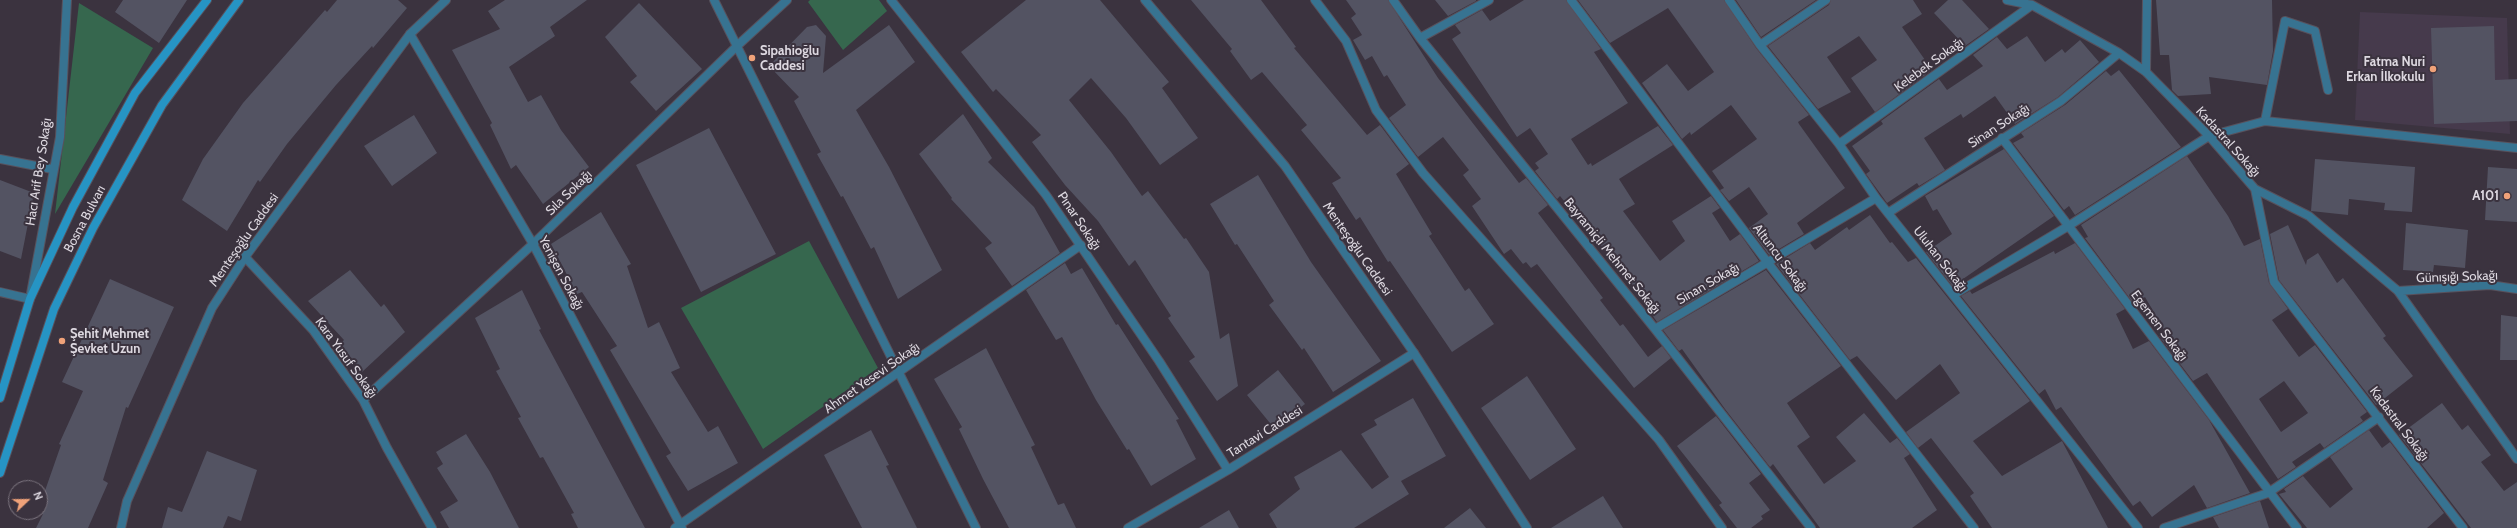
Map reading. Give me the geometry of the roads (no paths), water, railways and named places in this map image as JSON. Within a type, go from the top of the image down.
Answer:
[{"type":"main road","name":"Bosna Bulvarı","points":[[0,398],[30,300],[73,207],[135,93],[207,0]]},
{"type":"main road","name":"Bosna Bulvarı","points":[[0,473],[54,309],[92,228],[162,105],[239,0]]},
{"type":"street","name":"Hacı Arif Bey Sokağı","points":[[30,300],[52,169],[60,137],[67,0]]},
{"type":"street","name":"Menteşoğlu Caddesi","points":[[121,528],[127,501],[212,308],[245,257],[410,34],[446,0]]},
{"type":"street","points":[[714,0],[738,45],[976,528]]},
{"type":"street","name":"Sıla Sokağı","points":[[363,400],[533,244],[738,45],[787,0]]},
{"type":"street","name":"Pınar Sokağı","points":[[891,0],[1046,195],[1159,361],[1228,470]]},
{"type":"street","name":"Menteşoğlu Caddesi","points":[[1145,0],[1285,166],[1414,353],[1527,528]]},
{"type":"street","points":[[1315,0],[1346,41],[1376,110],[1424,173],[1659,440],[1722,528]]},
{"type":"street","name":"Bayramiçli Mehmet Sokağı","points":[[1393,0],[1420,38],[1655,329],[1811,528]]},
{"type":"street","points":[[1420,38],[1489,0]]},
{"type":"street","name":"Altuncu Sokağı","points":[[1571,0],[1768,263],[1974,528]]},
{"type":"street","name":"Uluhan Sokağı","points":[[1729,0],[1760,44],[1839,144],[1876,198],[2138,528]]},
{"type":"street","points":[[1760,44],[1826,0]]},
{"type":"street","name":"Kadastral Sokağı","points":[[2007,0],[2032,5],[2119,54],[2146,72],[2209,136],[2255,189],[2274,282],[2463,528]]},
{"type":"street","points":[[2146,72],[2147,0]]},
{"type":"street","name":"Kelebek Sokağı","points":[[1839,144],[2032,5]]},
{"type":"street","points":[[2266,121],[2285,21],[2315,31],[2328,90]]},
{"type":"street","name":"Yenişen Sokağı","points":[[410,34],[533,244],[680,527]]},
{"type":"street","name":"Sinan Sokağı","points":[[1888,213],[2061,101],[2119,54]]},
{"type":"street","points":[[1953,295],[2070,225],[2209,136],[2266,121],[2517,148]]},
{"type":"street","name":"Egemen Sokağı","points":[[2002,138],[2070,225],[2268,493],[2297,528]]},
{"type":"street","points":[[0,159],[52,169]]},
{"type":"street","points":[[2255,189],[2309,216],[2398,291],[2517,459]]},
{"type":"street","name":"Sinan Sokağı","points":[[1655,329],[1876,198]]},
{"type":"street","name":"Ahmet Yesevi Sokağı","points":[[680,527],[1080,246]]},
{"type":"street","name":"Kara Yusuf Sokağı","points":[[245,257],[313,330],[363,400],[387,448],[432,528]]},
{"type":"street","name":"Günışığı Sokağı","points":[[2398,291],[2490,285],[2517,289]]},
{"type":"street","points":[[0,292],[30,300]]},
{"type":"street","name":"Tantavi Caddesi","points":[[1128,528],[1228,470],[1414,353]]},
{"type":"street","points":[[2164,528],[2268,493],[2379,417]]},
{"type":"place","name":"Sipahioğlu Caddesi","points":[[752,58]]},
{"type":"place","name":"Fatma Nuri Erkan İlkokulu","points":[[2433,69]]},
{"type":"place","name":"A101","points":[[2507,196]]},
{"type":"place","name":"Şehit Mehmet Şevket Uzun","points":[[62,341]]}]
